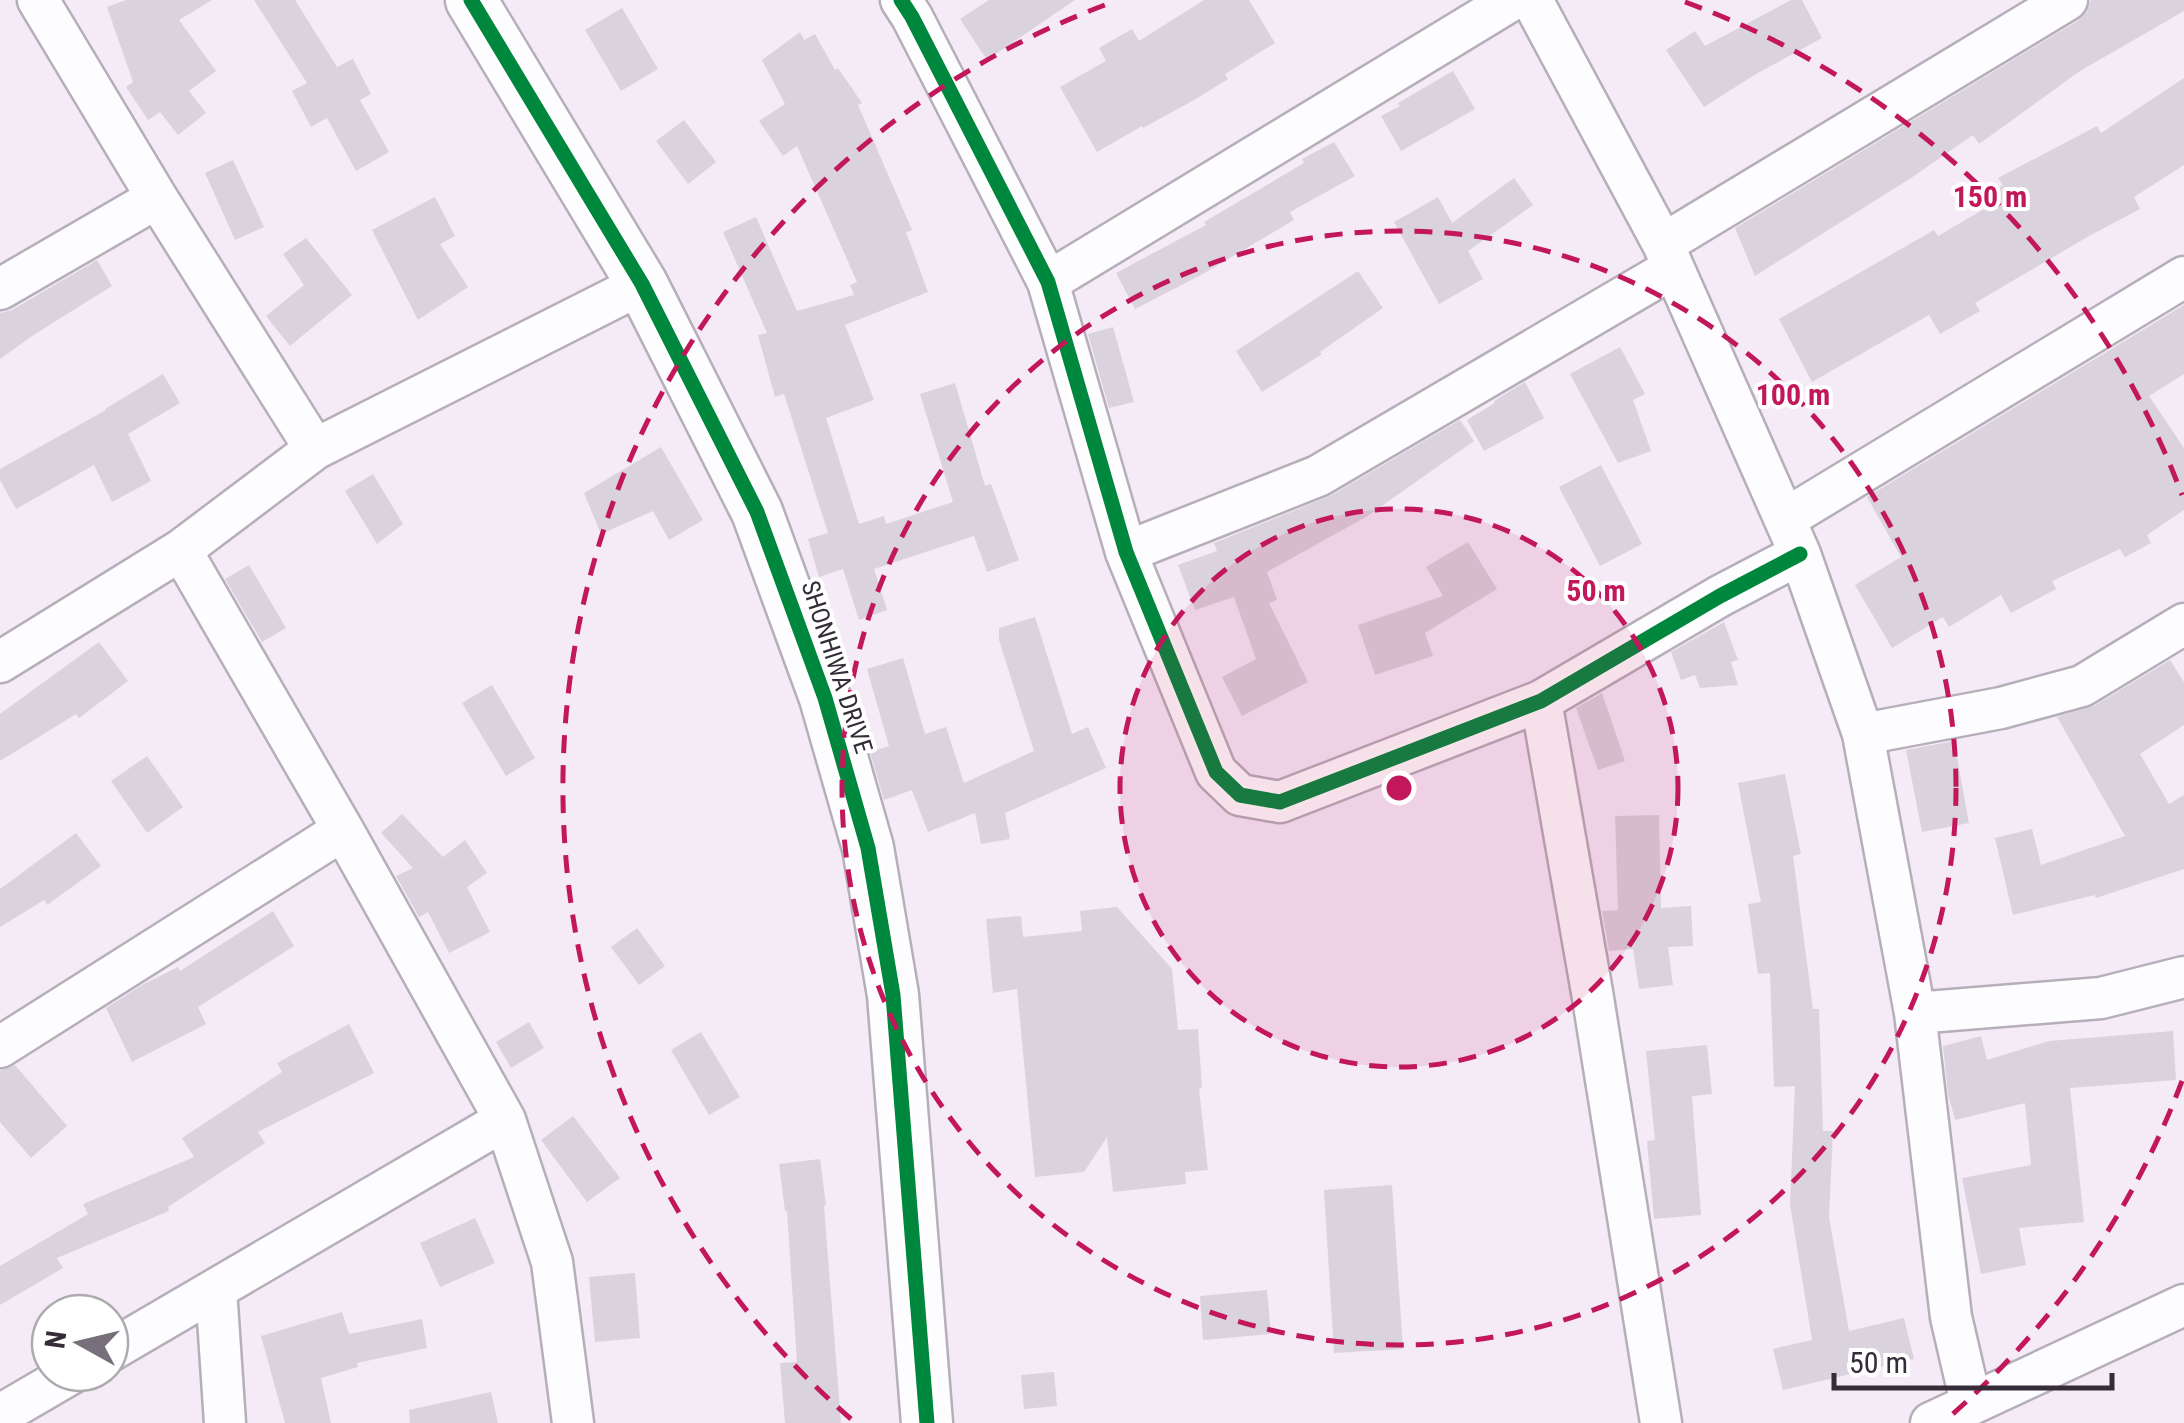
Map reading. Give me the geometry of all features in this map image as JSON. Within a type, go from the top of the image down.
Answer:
[{"type":"street","points":[[38,0],[315,449]]},
{"type":"street","name":"SHONHIWA DRIVE","points":[[472,0],[642,284],[757,512],[824,698],[868,848],[893,995],[926,1423]]},
{"type":"street","points":[[1048,282],[1512,0]]},
{"type":"street","points":[[1532,0],[1668,256],[1793,537],[1863,734],[1915,1013],[1951,1317],[1972,1404]]},
{"type":"street","points":[[1126,552],[1318,476],[2067,0]]},
{"type":"street","points":[[918,6],[1048,282],[1126,552],[1216,772],[1240,795],[1280,802],[1540,701],[1720,596],[1793,537],[2184,277]]},
{"type":"street","points":[[0,288],[157,198]]},
{"type":"street","points":[[0,662],[182,550],[315,449],[642,284]]},
{"type":"street","points":[[182,550],[505,1120],[552,1262],[573,1423]]},
{"type":"street","points":[[1863,734],[2000,708],[2082,686],[2184,624]]},
{"type":"street","points":[[1540,701],[1592,992],[1661,1423]]},
{"type":"street","points":[[0,1047],[343,830]]},
{"type":"street","points":[[1915,1013],[2101,998],[2184,977]]},
{"type":"street","points":[[130,1339],[505,1120]]},
{"type":"street","points":[[216,1289],[224,1423]]},
{"type":"street","points":[[1930,1423],[2184,1305]]},
{"type":"street","points":[[0,1415],[38,1393]]},
{"type":"building","points":[[126,0],[212,0],[179,20],[216,71],[189,91],[206,113],[178,135],[160,112],[148,120],[126,87],[133,82],[107,7]]},
{"type":"building","points":[[254,0],[295,0],[337,67],[353,59],[371,94],[360,100],[389,152],[356,171],[327,118],[311,127],[292,91],[307,83]]},
{"type":"building","points":[[989,0],[1075,0],[987,60],[960,19]]},
{"type":"building","points":[[1204,0],[1249,0],[1275,43],[1225,74],[1228,79],[1194,100],[1097,152],[1060,87],[1106,61],[1099,48],[1132,29],[1139,41]]},
{"type":"building","points":[[1791,0],[1802,0],[1822,38],[1704,107],[1666,50],[1695,31],[1705,46]]},
{"type":"building","points":[[2091,0],[2184,0],[2184,11],[2080,71],[1979,144],[1973,135],[1755,276],[1735,228],[2079,20]]},
{"type":"building","points":[[622,8],[658,69],[621,91],[585,30]]},
{"type":"building","points":[[800,32],[804,40],[815,34],[835,70],[838,68],[862,103],[858,105],[912,230],[906,232],[928,292],[845,325],[874,400],[826,418],[859,524],[884,516],[886,524],[953,502],[920,394],[955,383],[985,486],[991,484],[1019,560],[987,572],[974,536],[874,569],[887,610],[859,620],[843,569],[819,577],[808,539],[828,533],[784,394],[775,397],[758,335],[767,333],[723,232],[756,217],[797,311],[854,295],[850,285],[857,282],[797,146],[783,156],[759,121],[785,104],[762,60]]},
{"type":"building","points":[[1453,71],[1475,109],[1401,151],[1381,116]]},
{"type":"building","points":[[2184,78],[2184,165],[2134,197],[2140,209],[1975,303],[1980,311],[1940,334],[1929,315],[1812,382],[1779,319],[1934,230],[1938,236],[2001,199],[1995,190],[2003,185],[1998,178],[2097,126],[2101,133]]},
{"type":"building","points":[[684,120],[716,162],[688,184],[656,141]]},
{"type":"building","points":[[1334,142],[1355,176],[1290,212],[1294,220],[1135,309],[1116,273],[1206,225],[1204,222]]},
{"type":"building","points":[[233,160],[264,227],[235,240],[205,173]]},
{"type":"building","points":[[1514,178],[1533,205],[1468,251],[1483,279],[1439,304],[1394,222],[1438,197],[1452,223]]},
{"type":"building","points":[[435,197],[455,236],[440,244],[468,287],[418,320],[372,230]]},
{"type":"building","points":[[306,238],[352,295],[290,346],[266,316],[304,285],[283,254]]},
{"type":"building","points":[[97,260],[112,286],[0,359],[0,313],[12,310]]},
{"type":"building","points":[[1358,271],[1383,308],[1322,354],[1262,392],[1236,351]]},
{"type":"building","points":[[2184,305],[2184,374],[2149,396],[2184,448],[2184,510],[2147,535],[2151,543],[2125,557],[2120,549],[2052,581],[2056,589],[2011,613],[2001,595],[1949,627],[1943,617],[1892,648],[1855,585],[1901,557],[1867,497]]},
{"type":"building","points":[[1113,327],[1134,402],[1109,408],[1088,334]]},
{"type":"building","points":[[1620,347],[1645,394],[1633,400],[1651,451],[1618,463],[1570,374]]},
{"type":"building","points":[[163,374],[180,403],[128,434],[151,481],[112,502],[94,465],[16,509],[0,480],[0,469]]},
{"type":"building","points":[[1525,382],[1544,418],[1484,451],[1467,420]]},
{"type":"building","points":[[1460,420],[1474,441],[1366,517],[1267,572],[1277,600],[1269,603],[1308,682],[1242,716],[1222,677],[1256,659],[1234,597],[1195,610],[1178,565],[1217,551],[1214,543],[1330,496]]},
{"type":"building","points":[[661,447],[703,520],[669,540],[653,511],[601,534],[584,493]]},
{"type":"building","points":[[1601,465],[1642,544],[1600,566],[1559,487]]},
{"type":"building","points":[[373,474],[403,524],[377,544],[345,491]]},
{"type":"building","points":[[1468,542],[1497,589],[1425,633],[1433,656],[1375,675],[1358,625],[1443,596],[1426,567]]},
{"type":"building","points":[[249,565],[286,628],[262,642],[225,579]]},
{"type":"building","points":[[1035,617],[1072,734],[1088,727],[1106,768],[1005,813],[1010,839],[981,844],[975,813],[928,832],[912,790],[884,800],[870,752],[889,746],[867,669],[903,658],[925,734],[946,727],[964,783],[1034,751],[999,640],[999,628]]},
{"type":"building","points":[[1724,622],[1738,660],[1731,662],[1738,685],[1700,688],[1695,675],[1681,680],[1671,652]]},
{"type":"building","points":[[99,642],[128,681],[79,718],[76,714],[0,761],[0,714]]},
{"type":"building","points":[[2170,660],[2184,682],[2184,725],[2140,754],[2169,804],[2184,795],[2184,869],[2096,898],[2095,895],[2013,915],[1995,838],[2032,829],[2041,865],[2125,836],[2057,717],[2094,706]]},
{"type":"building","points":[[492,685],[535,758],[506,776],[462,703]]},
{"type":"building","points":[[1602,693],[1625,761],[1598,770],[1576,708]]},
{"type":"building","points":[[1954,741],[1969,823],[1922,832],[1906,750]]},
{"type":"building","points":[[147,756],[183,807],[147,833],[111,781]]},
{"type":"building","points":[[1785,774],[1801,854],[1793,856],[1813,1009],[1819,1009],[1823,1131],[1833,1131],[1829,1217],[1849,1331],[1904,1318],[1914,1359],[1783,1390],[1773,1349],[1812,1340],[1790,1204],[1795,1086],[1774,1087],[1770,973],[1758,974],[1748,904],[1761,902],[1738,783]]},
{"type":"building","points":[[402,814],[443,857],[465,840],[487,873],[467,887],[490,932],[449,953],[428,912],[419,917],[396,876],[413,868],[381,833]]},
{"type":"building","points":[[1659,815],[1661,908],[1691,906],[1693,946],[1668,947],[1673,985],[1639,989],[1633,949],[1609,951],[1602,911],[1618,910],[1615,816]]},
{"type":"building","points":[[76,833],[101,866],[47,905],[44,900],[0,927],[0,889]]},
{"type":"building","points":[[1117,907],[1172,969],[1178,1030],[1198,1029],[1202,1088],[1199,1089],[1208,1170],[1185,1172],[1186,1184],[1113,1192],[1107,1137],[1084,1172],[1035,1177],[1017,989],[993,993],[986,919],[1021,916],[1023,937],[1082,931],[1080,911]]},
{"type":"building","points":[[273,911],[294,946],[198,1007],[206,1024],[132,1062],[106,1008],[178,967],[180,971]]},
{"type":"building","points":[[637,928],[665,966],[639,985],[611,947]]},
{"type":"building","points":[[529,1022],[544,1048],[511,1068],[496,1042]]},
{"type":"building","points":[[349,1024],[374,1073],[258,1132],[265,1143],[168,1207],[169,1211],[57,1258],[63,1268],[0,1305],[0,1266],[88,1214],[83,1204],[194,1157],[182,1138],[282,1072],[277,1063]]},
{"type":"building","points":[[2173,1031],[2176,1080],[2070,1088],[2084,1222],[2019,1228],[2026,1265],[1981,1274],[1962,1178],[2031,1165],[2025,1103],[1955,1120],[1943,1046],[1981,1036],[1987,1060],[2049,1041]]},
{"type":"building","points":[[701,1032],[740,1097],[709,1115],[671,1050]]},
{"type":"building","points":[[1707,1045],[1712,1094],[1692,1096],[1701,1215],[1654,1219],[1647,1141],[1655,1140],[1646,1051]]},
{"type":"building","points":[[15,1065],[67,1126],[31,1158],[0,1122],[0,1071]]},
{"type":"building","points":[[573,1116],[620,1178],[587,1202],[541,1140]]},
{"type":"building","points":[[820,1159],[841,1423],[785,1423],[780,1363],[797,1362],[787,1211],[779,1164]]},
{"type":"building","points":[[1392,1185],[1403,1349],[1334,1353],[1324,1190]]},
{"type":"building","points":[[475,1218],[495,1263],[440,1287],[420,1243]]},
{"type":"building","points":[[635,1273],[640,1338],[595,1342],[589,1277]]},
{"type":"building","points":[[1267,1290],[1271,1334],[1203,1340],[1200,1296]]},
{"type":"building","points":[[342,1312],[349,1334],[422,1319],[427,1348],[357,1363],[358,1367],[321,1378],[331,1423],[285,1423],[261,1336]]},
{"type":"building","points":[[1054,1372],[1057,1406],[1024,1409],[1021,1375]]},
{"type":"building","points":[[491,1392],[498,1423],[410,1423],[409,1410]]},
{"type":"cycle path","points":[[471,0],[642,284],[757,512],[825,698],[868,848],[893,995],[927,1423]]},
{"type":"cycle path","points":[[901,0],[1048,282],[1126,552],[1216,772],[1240,795],[1280,802],[1541,701],[1800,554]]}]
